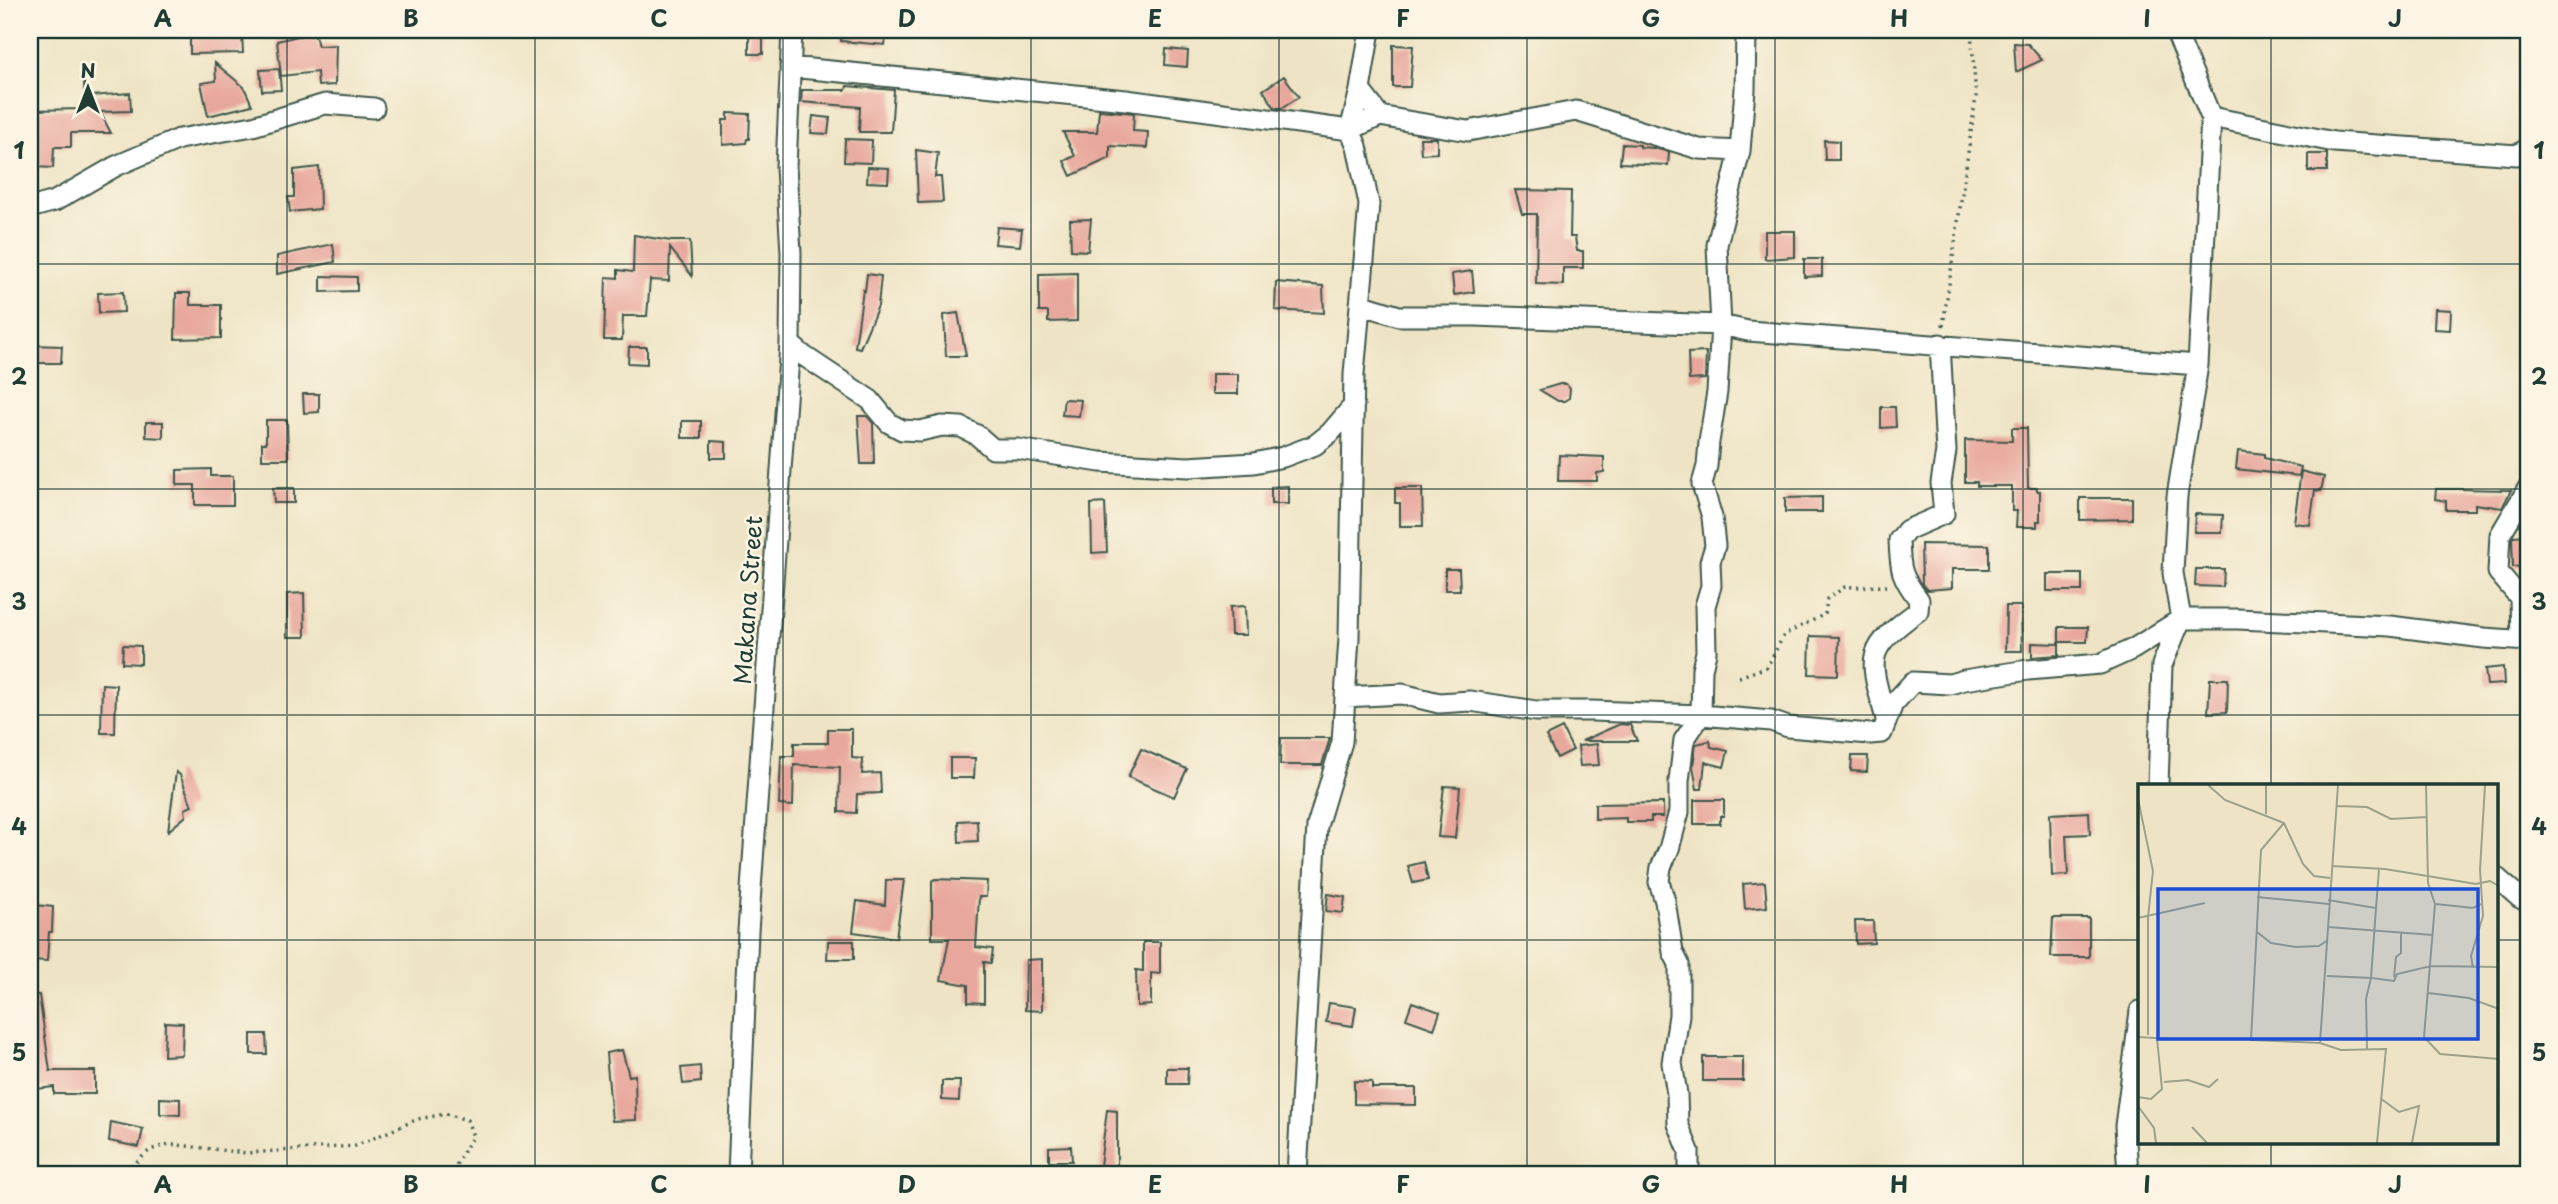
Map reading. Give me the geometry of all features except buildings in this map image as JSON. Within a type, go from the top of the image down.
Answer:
[{"type":"street","name":"Makana Street","points":[[738,1174],[748,931],[790,344],[791,253],[786,167],[792,30]]},
{"type":"street","points":[[1297,1174],[1317,826],[1342,742],[1345,697],[1353,522],[1354,374],[1369,204],[1357,146],[1350,130],[1370,30]]},
{"type":"street","points":[[1689,1174],[1689,1151],[1678,1124],[1672,1063],[1679,1014],[1679,964],[1659,883],[1661,867],[1679,812],[1679,781],[1684,740],[1701,715],[1702,669],[1706,652],[1705,606],[1711,586],[1710,562],[1715,546],[1712,517],[1702,484],[1717,393],[1721,324],[1717,245],[1740,151],[1746,30]]},
{"type":"street","points":[[2158,784],[2162,665],[2181,619],[2173,573],[2177,496],[2198,365],[2211,117],[2175,30]]},
{"type":"street","points":[[790,67],[1126,100],[1350,130],[1380,116],[1468,131],[1576,111],[1699,149],[1740,151]]},
{"type":"street","points":[[1360,90],[1380,116]]},
{"type":"street","points":[[30,208],[55,201],[116,166],[179,139],[253,126],[325,104],[374,108]]},
{"type":"street","points":[[2211,117],[2334,142],[2517,155],[2528,148]]},
{"type":"street","points":[[1360,304],[1399,316],[1721,324],[1748,331],[2198,365]]},
{"type":"street","points":[[790,344],[870,400],[890,423],[902,430],[961,427],[977,435],[993,449],[1018,449],[1100,462],[1188,467],[1254,463],[1283,457],[1315,445],[1330,433],[1354,405]]},
{"type":"street","points":[[1886,719],[1875,679],[1873,654],[1888,632],[1918,611],[1919,600],[1900,569],[1899,540],[1908,530],[1944,514],[1941,483],[1946,450],[1940,344]]},
{"type":"street","points":[[1345,697],[1402,694],[1439,703],[1471,701],[1536,711],[1592,710],[1701,715],[1771,721],[1788,727],[1870,734],[1882,733],[1893,704],[1913,682],[1950,684],[2028,670],[2099,664],[2133,649],[2181,619],[2390,626],[2484,638],[2525,640],[2520,598],[2498,572],[2500,535],[2528,488]]},
{"type":"street","points":[[2498,879],[2528,902]]},
{"type":"street","points":[[2128,1174],[2125,1126],[2138,1026]]},
{"type":"path","points":[[1940,344],[1976,97],[1971,30]]},
{"type":"path","points":[[1739,677],[1767,667],[1784,635],[1825,614],[1828,599],[1845,587],[1882,587],[1905,581]]},
{"type":"path","points":[[131,1174],[132,1166],[150,1150],[169,1144],[246,1153],[355,1146],[418,1119],[446,1114],[467,1121],[473,1136],[457,1162],[454,1174]]}]
